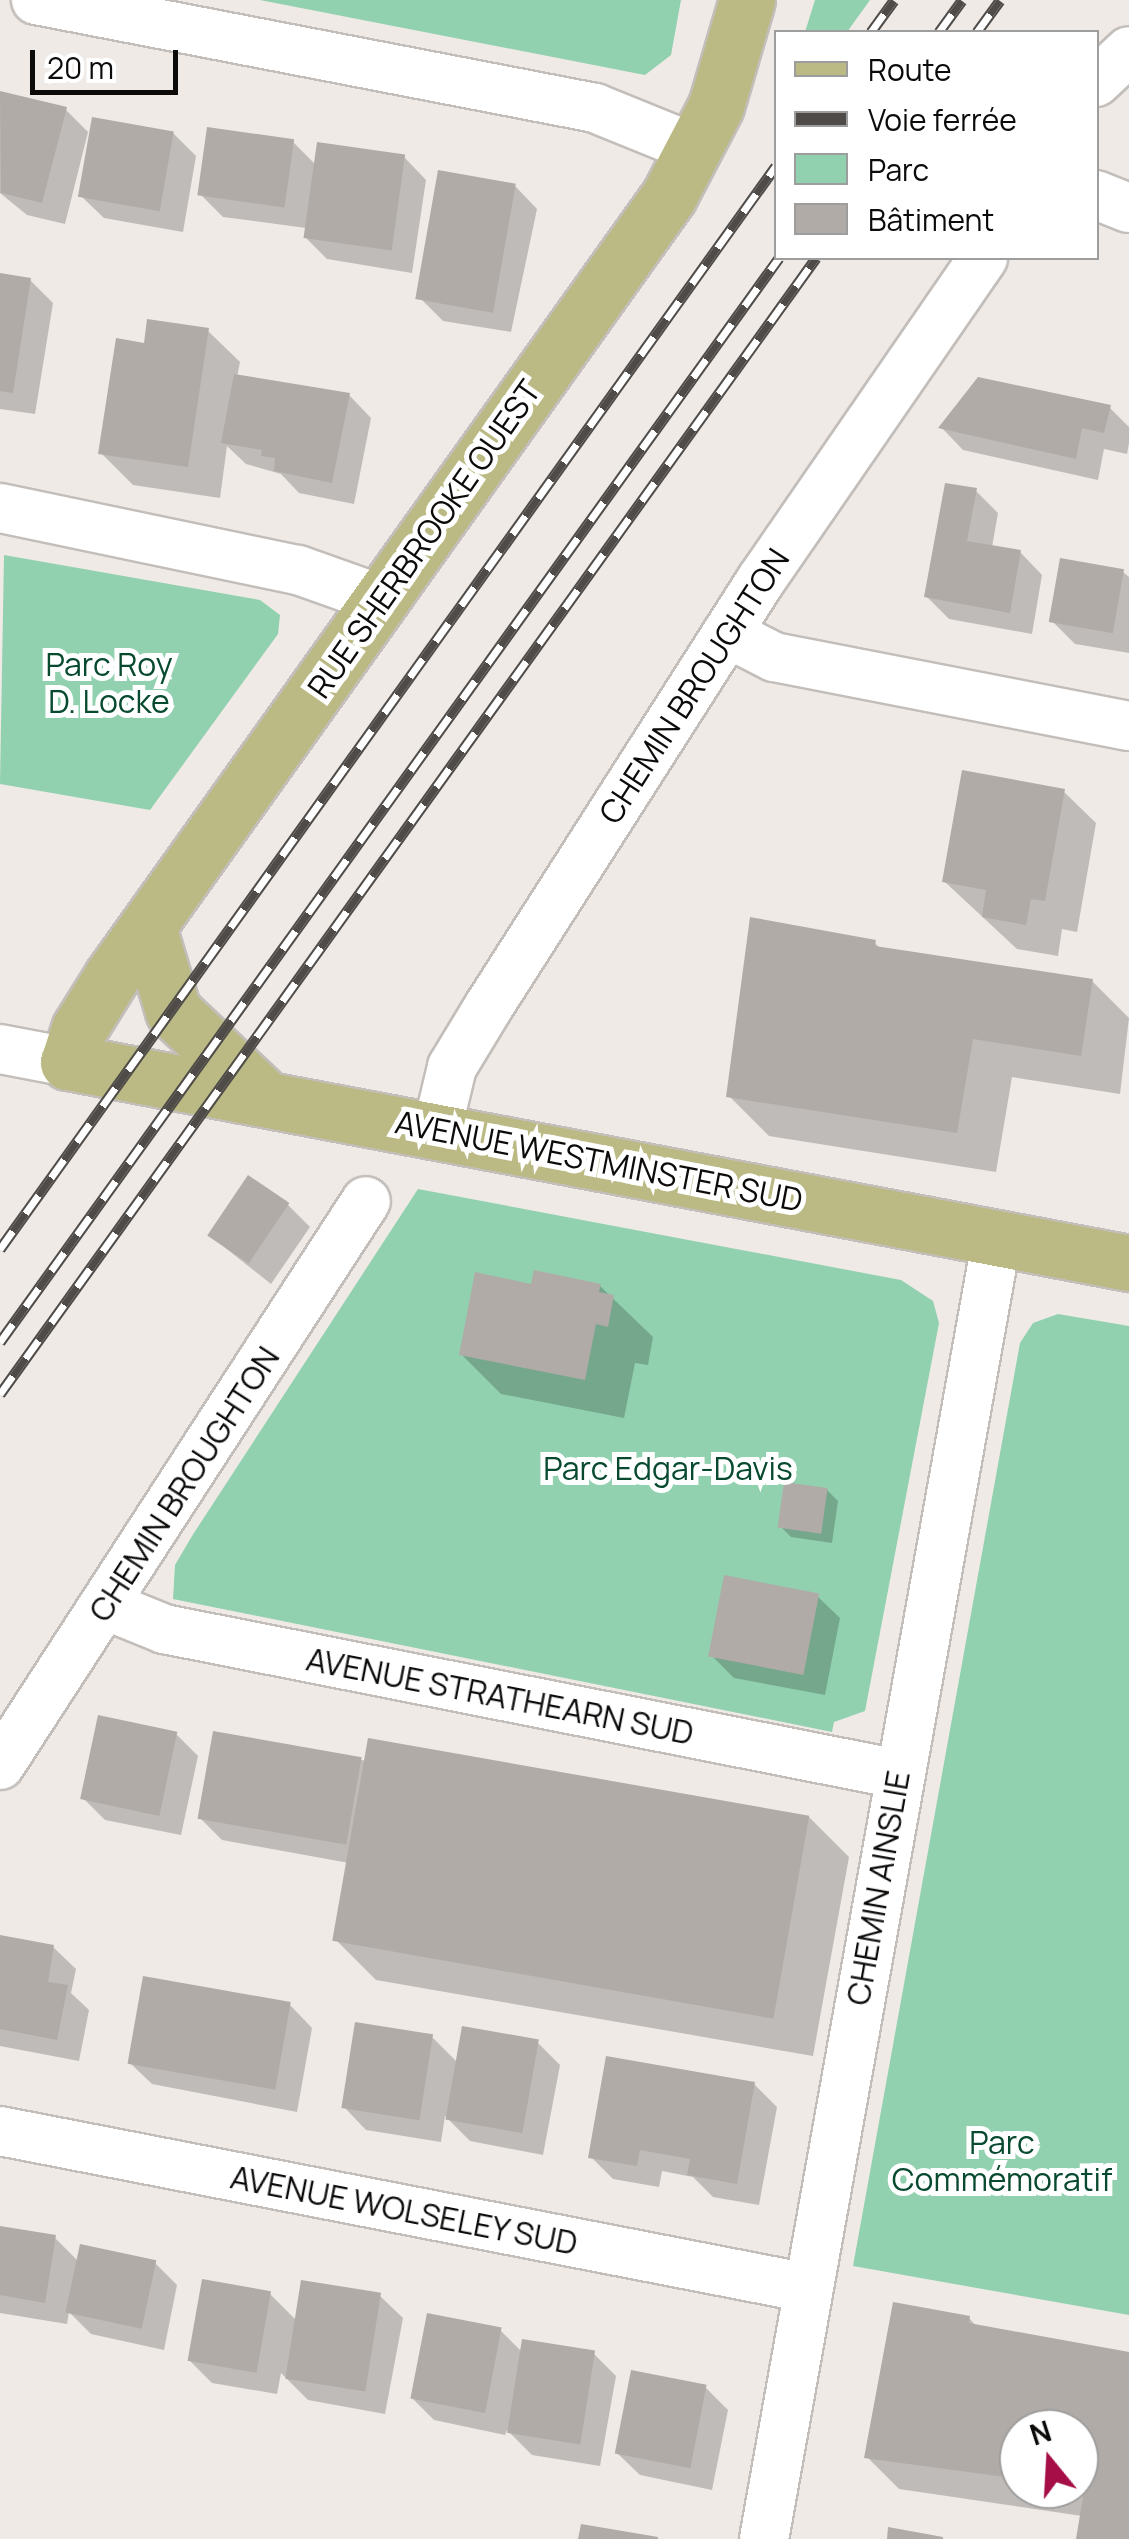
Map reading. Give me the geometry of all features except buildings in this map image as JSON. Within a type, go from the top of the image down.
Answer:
[{"type":"main road","name":"RUE SHERBROOKE OUEST","points":[[68,1062],[79,1030],[148,926],[652,221],[696,149],[724,84],[748,0]]},
{"type":"main road","points":[[148,926],[172,1011],[266,1098]]},
{"type":"main road","name":"AVENUE WESTMINSTER SUD","points":[[68,1062],[1129,1263]]},
{"type":"street","points":[[36,0],[594,108],[696,149]]},
{"type":"street","points":[[1099,79],[1129,51]]},
{"type":"street","points":[[1099,197],[1129,208]]},
{"type":"street","name":"CHEMIN BROUGHTON","points":[[437,1130],[459,1054],[727,633],[982,260]]},
{"type":"street","points":[[0,508],[298,570],[380,599]]},
{"type":"street","points":[[727,633],[774,657],[1129,726]]},
{"type":"street","points":[[2,1057],[68,1062]]},
{"type":"street","name":"CHEMIN BROUGHTON","points":[[0,1765],[366,1202]]},
{"type":"street","name":"CHEMIN AINSLIE","points":[[764,2539],[997,1238]]},
{"type":"street","name":"AVENUE STRATHEARN SUD","points":[[105,1605],[164,1629],[898,1774]]},
{"type":"street","name":"AVENUE WOLSELEY SUD","points":[[0,2131],[808,2288]]},
{"type":"green space","points":[[260,0],[681,0],[671,55],[645,75]]},
{"type":"green space","points":[[815,0],[870,0],[848,30],[806,30]]},
{"type":"green space","name":"Parc Roy D. Locke","points":[[4,555],[260,600],[280,615],[278,634],[150,810],[0,784]]},
{"type":"green space","name":"Parc Edgar-Davis","points":[[418,1189],[901,1280],[933,1301],[939,1323],[865,1711],[834,1722],[832,1732],[173,1599],[175,1565],[192,1536]]},
{"type":"green space","name":"Parc Commémoratif","points":[[1058,1314],[1129,1326],[1129,2315],[853,2266],[1020,1343],[1033,1323]]},
{"type":"railway","points":[[872,30],[894,0]]},
{"type":"railway","points":[[940,30],[962,0]]},
{"type":"railway","points":[[978,30],[1000,0]]},
{"type":"railway","points":[[0,1249],[774,169]]},
{"type":"railway","points":[[0,1342],[778,260]]},
{"type":"railway","points":[[0,1394],[815,260]]}]
